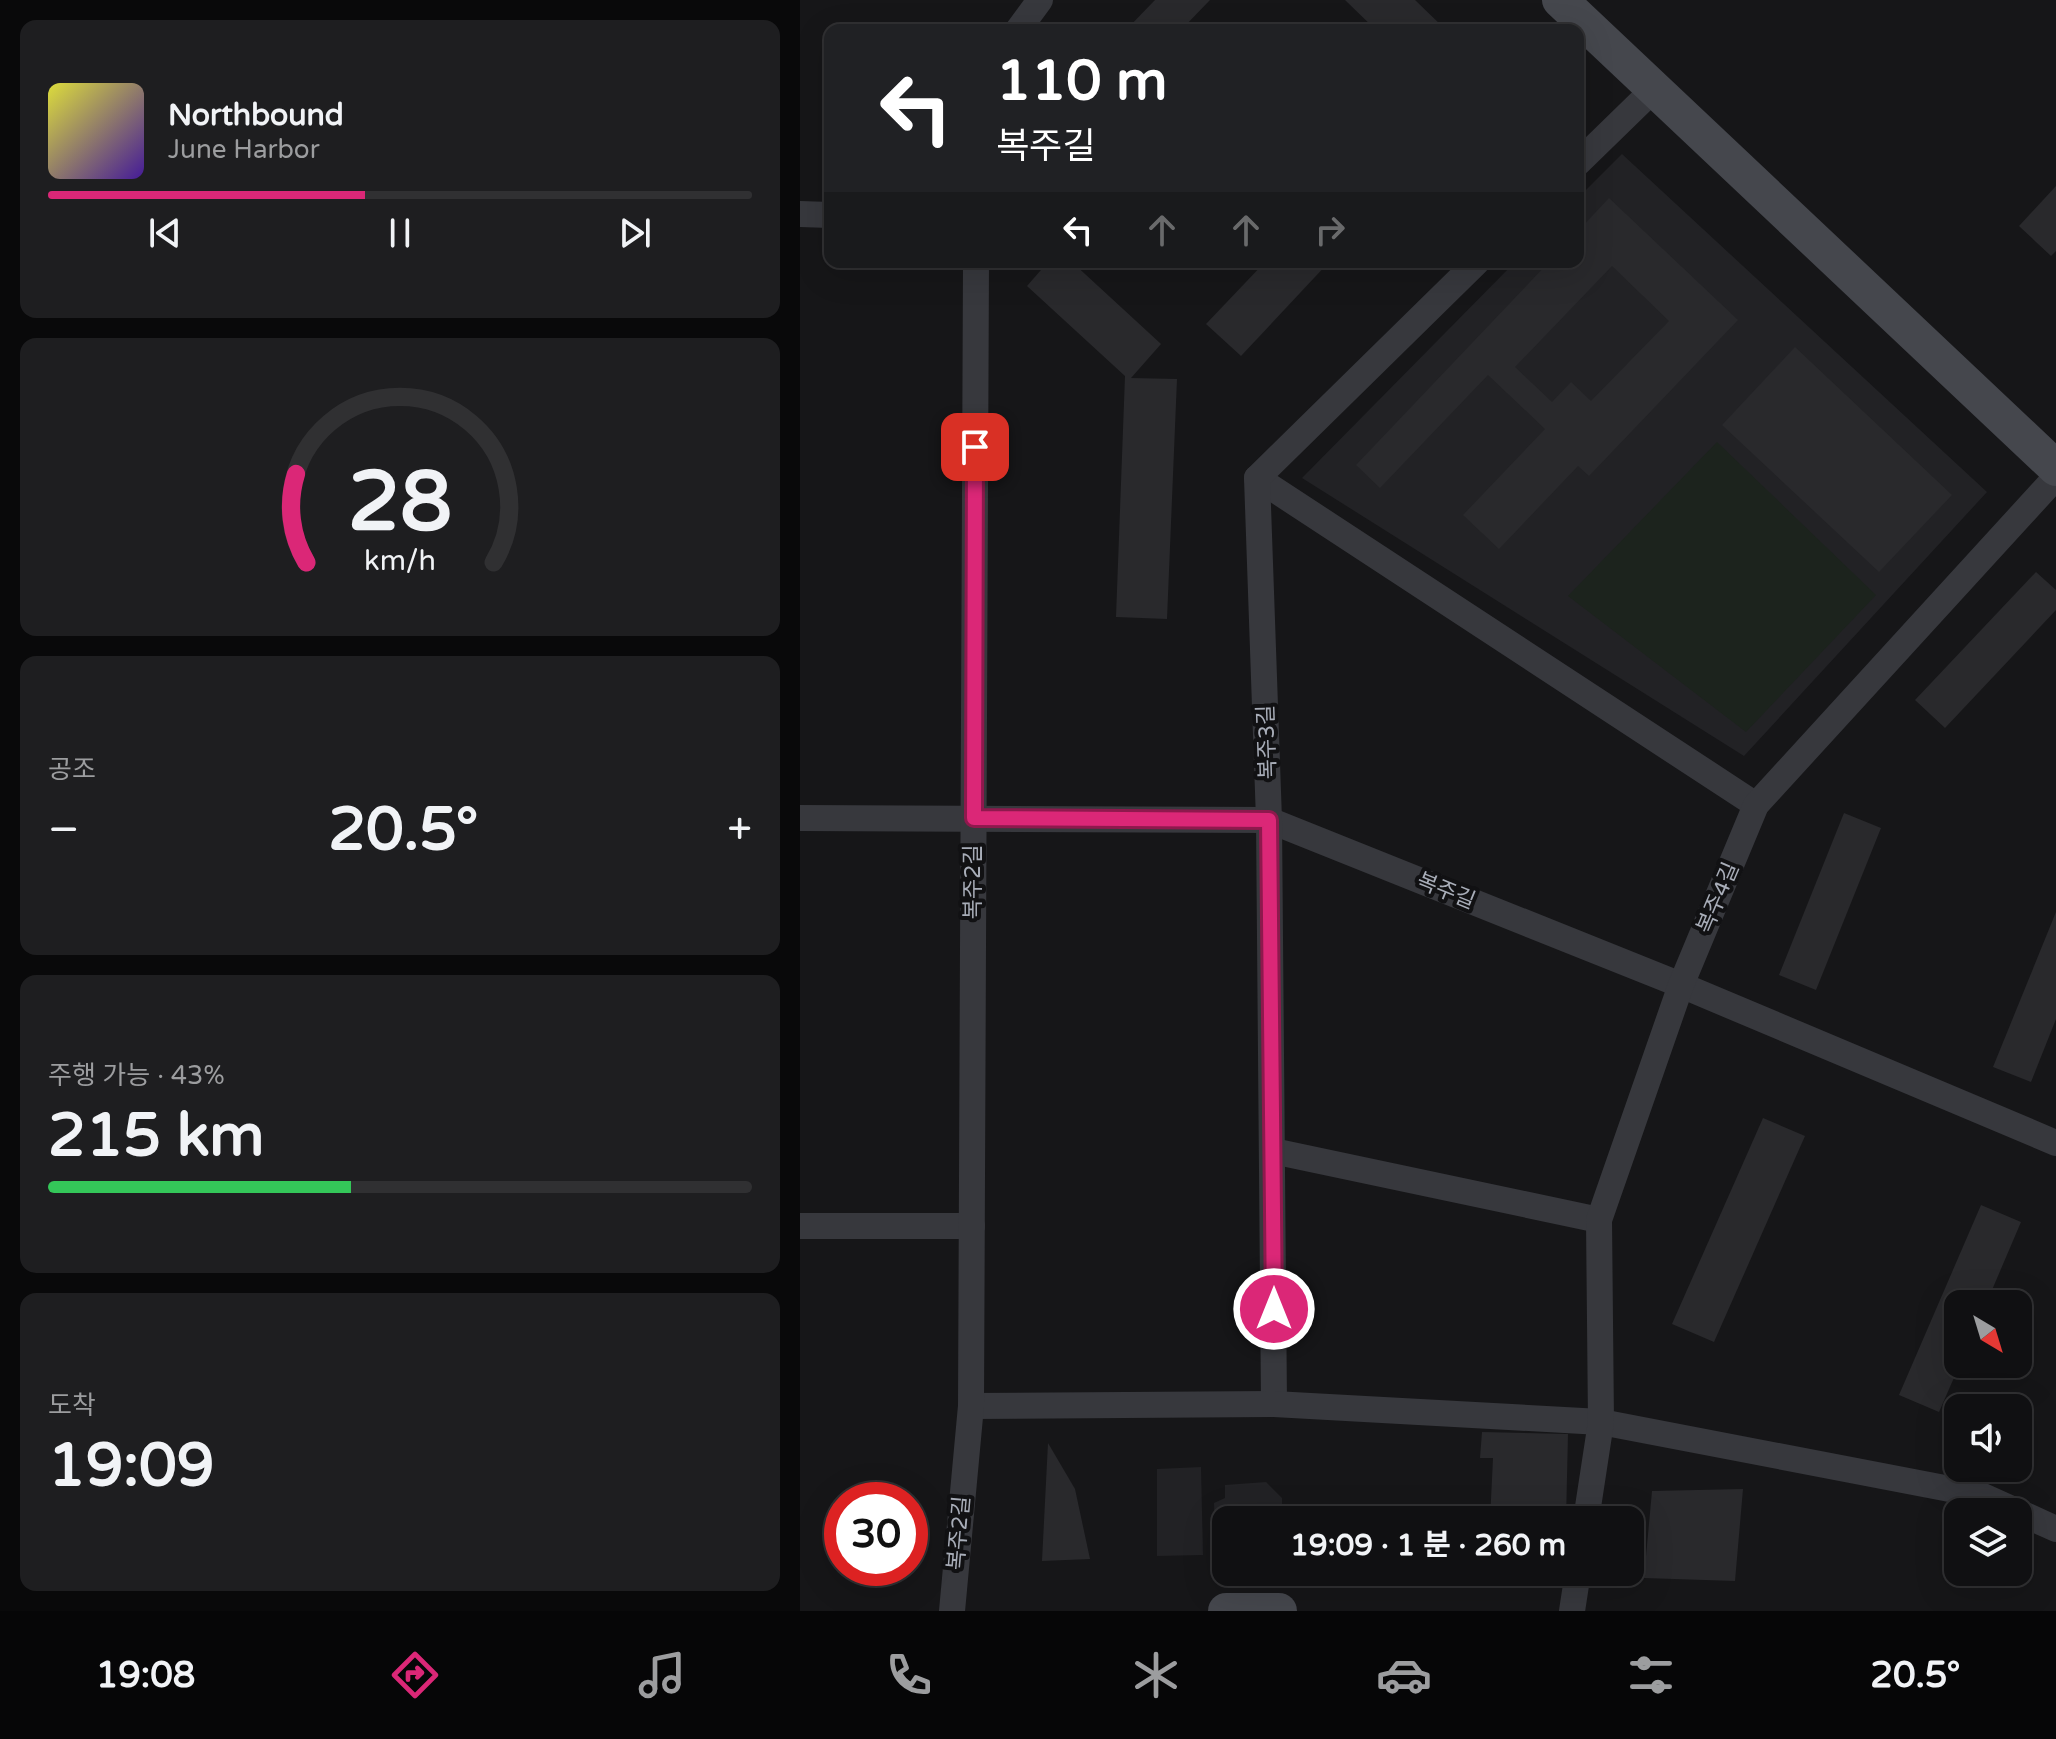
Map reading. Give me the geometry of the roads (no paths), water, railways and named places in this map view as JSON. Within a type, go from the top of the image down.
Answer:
[{"type":"street","points":[[1560,0],[2056,468]]},
{"type":"street","points":[[1022,24],[1035,2]]},
{"type":"street","points":[[1584,157],[1654,89]]},
{"type":"street","points":[[800,214],[824,215]]},
{"type":"street","name":"복주2길","points":[[952,1611],[971,1406],[976,268]]},
{"type":"street","points":[[1471,268],[1257,478],[1756,805]]},
{"type":"street","name":"복주4길","points":[[1588,1506],[1601,1422],[1599,1220],[1681,985],[1756,805],[2056,477]]},
{"type":"street","name":"복주3길","points":[[1257,478],[1269,820],[1274,1404]]},
{"type":"street","name":"복주길","points":[[800,818],[1269,820],[1681,985],[2056,1143]]},
{"type":"street","points":[[1273,1151],[1599,1220]]},
{"type":"street","points":[[800,1226],[972,1226]]},
{"type":"street","points":[[971,1406],[1274,1404],[1601,1422],[1981,1495],[2056,1529]]},
{"type":"street","points":[[1572,1611],[1576,1586]]},
{"type":"street","points":[[1226,1611],[1279,1611]]}]
